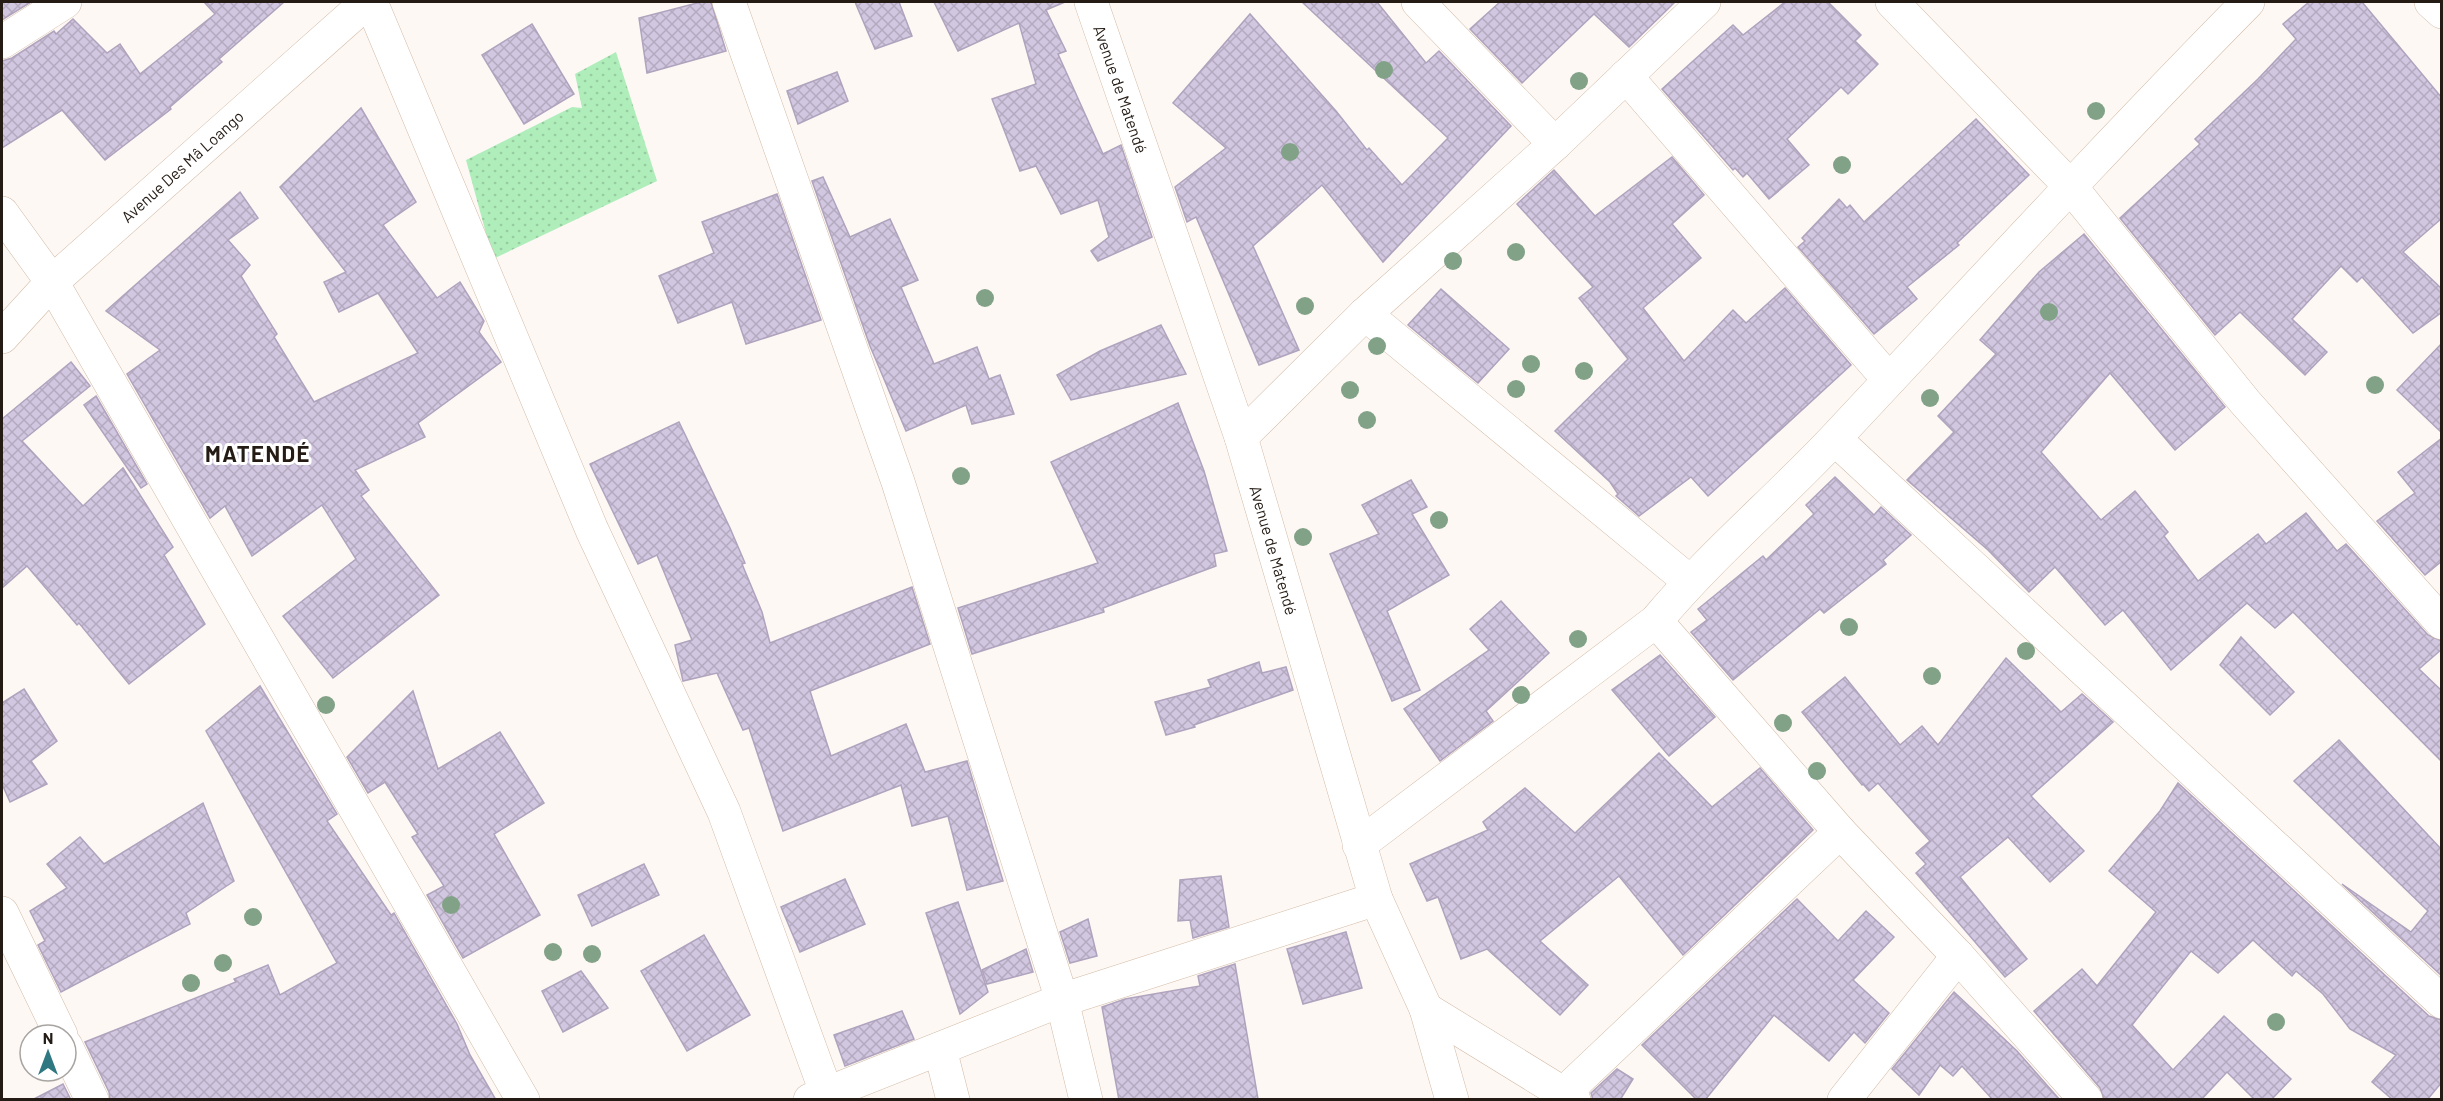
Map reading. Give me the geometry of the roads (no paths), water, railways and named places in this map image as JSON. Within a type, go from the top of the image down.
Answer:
[{"type":"street","points":[[2,42],[65,2]]},
{"type":"street","points":[[369,2],[592,530],[724,812],[818,1096],[1062,1000],[1377,899]]},
{"type":"street","name":"Avenue Des Mâ Loango","points":[[2,337],[52,282],[369,2]]},
{"type":"street","points":[[729,2],[898,482],[1062,1000],[1086,1100]]},
{"type":"street","name":"Avenue de Matendé","points":[[1091,2],[1241,437],[1359,845],[1377,899],[1426,1009],[1452,1100]]},
{"type":"street","points":[[1418,2],[1555,144]]},
{"type":"street","points":[[1241,437],[1365,314],[1555,144],[1704,2]]},
{"type":"street","points":[[1892,2],[2070,186],[2245,402],[2442,623]]},
{"type":"street","points":[[1359,845],[1656,621],[1689,581],[1835,439],[2070,186],[2248,2]]},
{"type":"street","points":[[2431,2],[2442,12]]},
{"type":"street","points":[[1626,76],[1889,380]]},
{"type":"street","points":[[2,213],[52,282],[523,1100]]},
{"type":"street","points":[[1365,314],[1689,581]]},
{"type":"street","points":[[1835,439],[2442,1002]]},
{"type":"street","points":[[1656,621],[1840,832],[1958,956],[2086,1100]]},
{"type":"street","points":[[1426,1009],[1569,1096],[1840,832]]},
{"type":"street","points":[[2,914],[55,1023]]},
{"type":"street","points":[[1844,1100],[1958,956]]},
{"type":"street","points":[[940,1048],[953,1100]]},
{"type":"street","points":[[78,1071],[92,1100]]},
{"type":"district","name":"MATENDÉ","points":[[258,453]]}]
